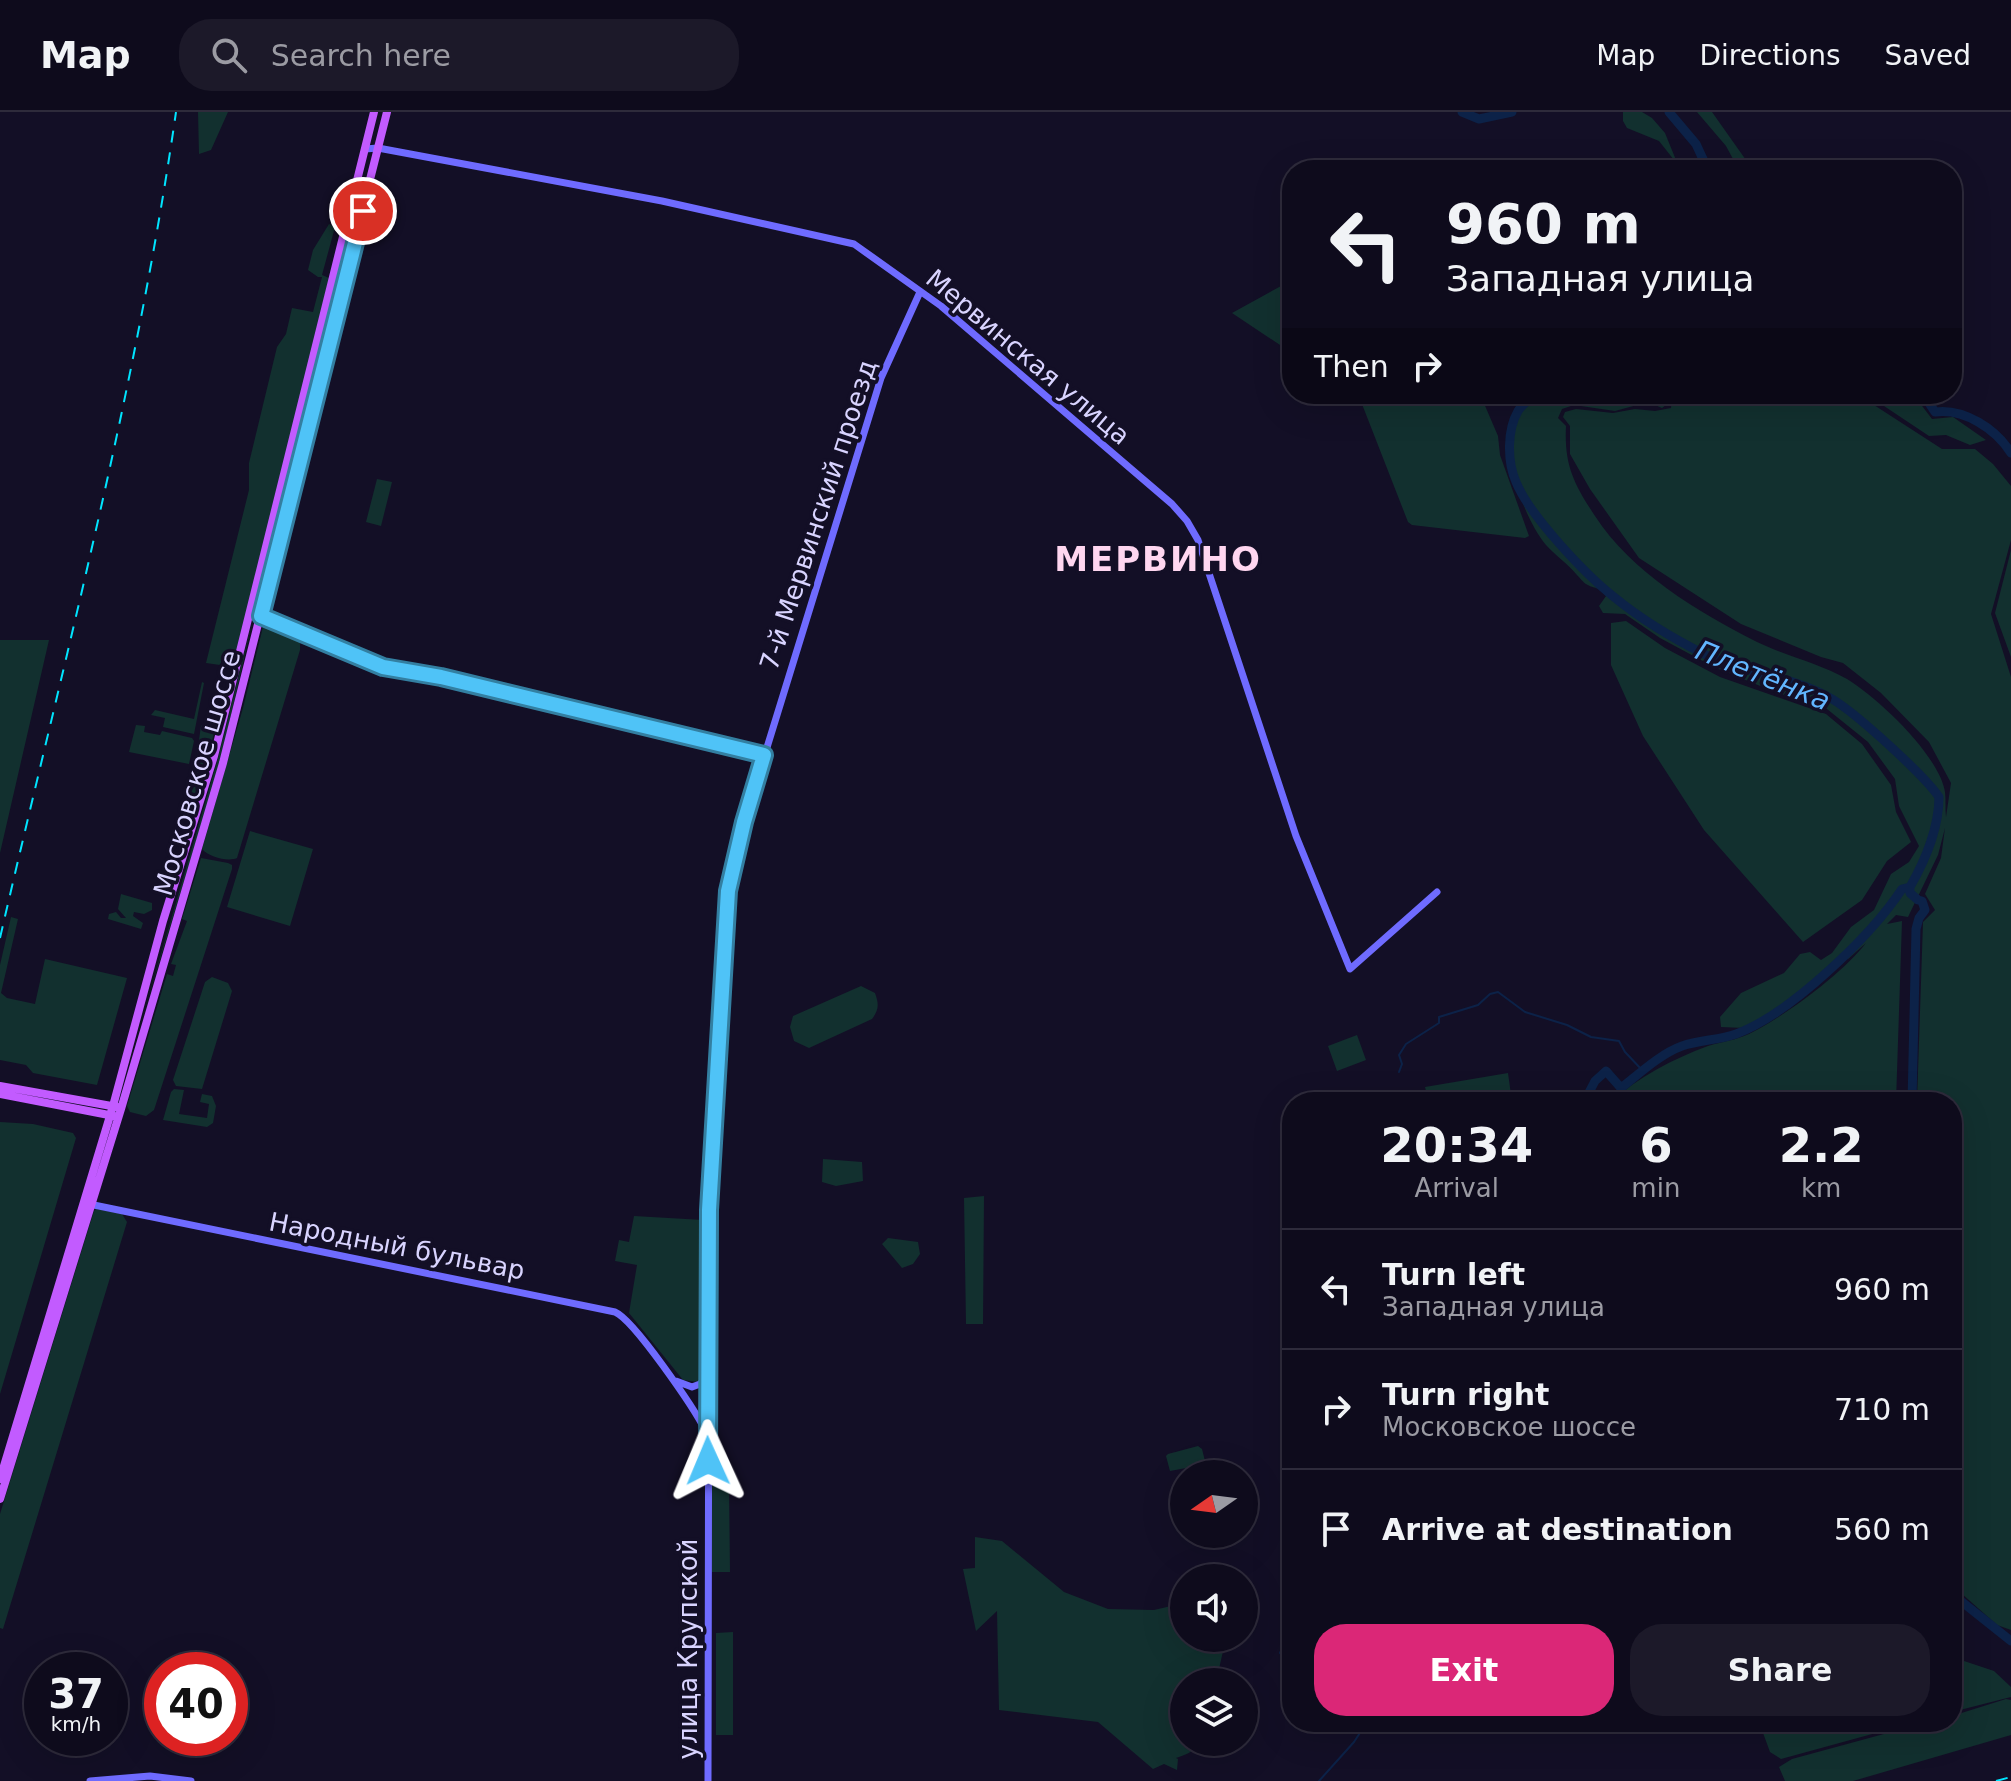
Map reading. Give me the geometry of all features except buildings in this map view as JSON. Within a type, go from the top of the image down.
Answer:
[{"type":"main road","name":"Московское шоссе","points":[[116,1112],[163,921],[214,756],[374,112]]},
{"type":"main road","name":"Московское шоссе","points":[[0,1479],[215,793],[387,112]]},
{"type":"main road","points":[[0,1086],[116,1112]]},
{"type":"main road","points":[[0,1094],[116,1112]]},
{"type":"main road","name":"Московское шоссе","points":[[0,1499],[87,1203]]},
{"type":"street","name":"Мервинская улица","points":[[365,149],[378,148],[662,201],[832,238],[868,252],[941,306],[1172,504],[1187,521],[1198,540],[1296,836],[1350,969],[1437,892]]},
{"type":"street","name":"7-й Мервинский проезд","points":[[764,755],[881,378],[920,292]]},
{"type":"street","points":[[250,611],[383,667],[452,679],[764,755]]},
{"type":"street","name":"улица Крупской","points":[[708,1781],[709,1210],[728,891],[764,755]]},
{"type":"street","name":"Народный бульвар","points":[[87,1203],[615,1312],[626,1320],[673,1379],[707,1434]]},
{"type":"street","points":[[673,1379],[692,1387],[708,1375]]},
{"type":"street","points":[[696,1412],[704,1414],[707,1408]]},
{"type":"street","points":[[90,1781],[150,1776],[191,1781]]},
{"type":"green space","points":[[198,112],[228,112],[211,150],[199,154]]},
{"type":"green space","points":[[1623,112],[1642,112],[1652,118],[1665,133],[1676,160],[1659,141],[1627,128]]},
{"type":"green space","points":[[1697,112],[1712,112],[1746,160],[1734,160],[1726,146]]},
{"type":"green space","points":[[368,157],[258,604],[257,603]]},
{"type":"green space","points":[[329,224],[335,227],[322,275],[329,278],[238,654],[225,652],[220,665],[206,663],[249,490],[249,463],[277,347],[286,334],[292,308],[313,312],[322,277],[308,270],[313,250]]},
{"type":"green space","points":[[1282,286],[1282,346],[1232,313]]},
{"type":"green space","points":[[1362,404],[1484,404],[1498,436],[1500,455],[1529,536],[1412,525],[1408,522]]},
{"type":"green space","points":[[1525,404],[1641,404],[1615,411],[1574,405],[1562,409],[1558,418],[1566,426],[1572,474],[1595,516],[1627,555],[1689,604],[1757,642],[1836,673],[1875,699],[1932,761],[1945,792],[1946,817],[1951,783],[1929,742],[1881,693],[1843,663],[1741,624],[1639,558],[1590,489],[1570,454],[1570,426],[1563,417],[1565,412],[1576,409],[1613,413],[1635,409],[1655,411],[1671,408],[1671,404],[1872,404],[1942,449],[1975,449],[1993,464],[2011,486],[2011,540],[1991,614],[2011,677],[2011,1630],[1997,1625],[1962,1594],[1962,1092],[1917,1092],[1923,922],[1935,910],[1925,894],[1941,858],[1945,828],[1938,855],[1908,917],[1896,915],[1887,924],[1902,921],[1896,1092],[1624,1092],[1669,1063],[1763,1026],[1828,981],[1866,943],[1848,959],[1830,964],[1801,992],[1771,1013],[1744,1028],[1721,1027],[1720,1017],[1741,993],[1784,973],[1800,954],[1810,952],[1821,960],[1832,953],[1851,927],[1874,910],[1891,874],[1909,862],[1919,846],[1899,806],[1895,779],[1868,742],[1827,709],[1714,667],[1660,638],[1625,614],[1603,613],[1599,606],[1606,596],[1585,583],[1546,545],[1521,499],[1511,443],[1512,426]]},
{"type":"green space","points":[[1881,404],[1921,404],[1932,419],[1953,417],[1986,440],[1970,445],[1946,435],[1929,436]]},
{"type":"green space","points":[[377,479],[392,482],[381,526],[366,522]]},
{"type":"green space","points":[[2011,550],[2011,657],[1995,613]]},
{"type":"green space","points":[[253,619],[220,763],[147,1002],[217,762]]},
{"type":"green space","points":[[1626,621],[1665,648],[1720,677],[1826,714],[1862,744],[1891,785],[1896,812],[1911,842],[1887,861],[1862,900],[1803,942],[1704,830],[1643,736],[1611,665],[1611,623]]},
{"type":"green space","points":[[269,623],[296,633],[300,637],[300,650],[237,858],[219,858],[202,849],[263,627]]},
{"type":"green space","points":[[0,640],[49,640],[0,853]]},
{"type":"green space","points":[[202,682],[194,734],[163,727],[165,718],[151,715],[155,710],[194,719]]},
{"type":"green space","points":[[214,722],[217,723],[193,807],[189,808],[201,726],[213,726]]},
{"type":"green space","points":[[136,725],[145,726],[144,732],[160,735],[162,731],[192,738],[189,764],[129,752]]},
{"type":"green space","points":[[250,831],[313,849],[290,926],[227,907]]},
{"type":"green space","points":[[201,858],[228,863],[232,869],[154,1110],[146,1116],[130,1112],[127,1106],[167,974],[173,976],[176,965],[171,964],[187,921],[182,919]]},
{"type":"green space","points":[[121,894],[152,903],[152,910],[144,914],[134,912],[133,916],[143,923],[141,929],[108,919],[109,914],[116,912],[121,918],[126,918],[118,909]]},
{"type":"green space","points":[[11,917],[18,919],[1,993],[7,998],[35,1004],[45,959],[127,978],[97,1085],[33,1073],[26,1065],[0,1060],[0,965]]},
{"type":"green space","points":[[212,977],[228,983],[232,991],[202,1089],[176,1086],[173,1080],[205,982]]},
{"type":"green space","points":[[861,986],[875,993],[878,1004],[872,1019],[809,1048],[794,1041],[790,1027],[793,1016]]},
{"type":"green space","points":[[1357,1035],[1366,1060],[1337,1071],[1328,1046]]},
{"type":"green space","points":[[1508,1073],[1511,1092],[1426,1092],[1425,1087]]},
{"type":"green space","points":[[174,1089],[184,1090],[179,1114],[207,1118],[209,1104],[200,1102],[202,1094],[212,1096],[216,1106],[213,1123],[207,1127],[163,1120]]},
{"type":"green space","points":[[0,1122],[33,1124],[73,1133],[76,1138],[0,1394]]},
{"type":"green space","points":[[823,1159],[862,1162],[863,1181],[836,1186],[822,1182]]},
{"type":"green space","points":[[984,1196],[983,1324],[966,1324],[964,1198]]},
{"type":"green space","points":[[96,1209],[122,1214],[127,1222],[3,1629],[0,1628],[0,1514]]},
{"type":"green space","points":[[634,1216],[703,1220],[701,1374],[698,1382],[683,1380],[629,1313],[637,1265],[615,1261],[619,1240],[629,1242]]},
{"type":"green space","points":[[888,1238],[918,1242],[920,1254],[913,1264],[902,1268],[882,1244]]},
{"type":"green space","points":[[1198,1446],[1205,1460],[1170,1460],[1170,1471],[1168,1454]]},
{"type":"green space","points":[[711,1483],[729,1483],[730,1572],[712,1572]]},
{"type":"green space","points":[[975,1537],[1002,1541],[1064,1592],[1108,1609],[1154,1610],[1170,1606],[1170,1652],[1223,1652],[1219,1668],[1170,1668],[1170,1756],[1181,1756],[1176,1758],[1177,1770],[1164,1764],[1153,1769],[1098,1722],[999,1710],[997,1611],[976,1631],[963,1569],[975,1568]]},
{"type":"green space","points":[[733,1632],[733,1735],[716,1735],[716,1633]]},
{"type":"green space","points":[[1962,1660],[1994,1671],[2011,1687],[2011,1697],[1962,1709]]},
{"type":"green space","points":[[2011,1700],[2011,1735],[1853,1781],[1785,1781],[1779,1767],[1792,1759],[1891,1732],[1962,1732],[1962,1713]]},
{"type":"green space","points":[[1763,1732],[1880,1732],[1781,1759],[1770,1752]]},
{"type":"waterway","points":[[1462,112],[1479,119],[1512,112]]},
{"type":"waterway","points":[[1669,112],[1696,144],[1703,160]]},
{"type":"waterway","name":"Плетёнка","points":[[1525,404],[1512,427],[1510,446],[1513,474],[1533,511],[1588,574],[1636,614],[1694,649],[1721,661],[1802,685],[1832,699],[1889,745],[1939,797],[1930,844],[1910,887],[1910,893],[1922,901],[1925,910],[1916,929],[1912,1092]]},
{"type":"waterway","points":[[1930,404],[1935,412],[1957,413],[1988,428],[2011,453]]},
{"type":"waterway","points":[[1589,1092],[1606,1071],[1621,1088],[1674,1050],[1736,1034],[1780,1010],[1828,972],[1871,929],[1902,889],[1910,887]]},
{"type":"waterway","points":[[1399,1072],[1402,1064],[1399,1055],[1406,1044],[1439,1023],[1439,1017],[1478,1005],[1490,994],[1498,992],[1525,1012],[1567,1025],[1591,1037],[1619,1041],[1643,1071]]},
{"type":"waterway","name":"Плетёнка","points":[[1962,1602],[2011,1641]]},
{"type":"waterway","points":[[1282,1649],[1282,1656]]},
{"type":"waterway","points":[[1319,1781],[1360,1732]]},
{"type":"railway","points":[[0,938],[119,424],[160,216],[176,112]]},
{"type":"railway","points":[[1996,1781],[2011,1777]]},
{"type":"district","name":"МЕРВИНО","points":[[1158,559]]},
{"type":"route","points":[[363,211],[261,616],[383,667],[441,677],[764,755],[728,891],[709,1210],[708,1461]]}]
